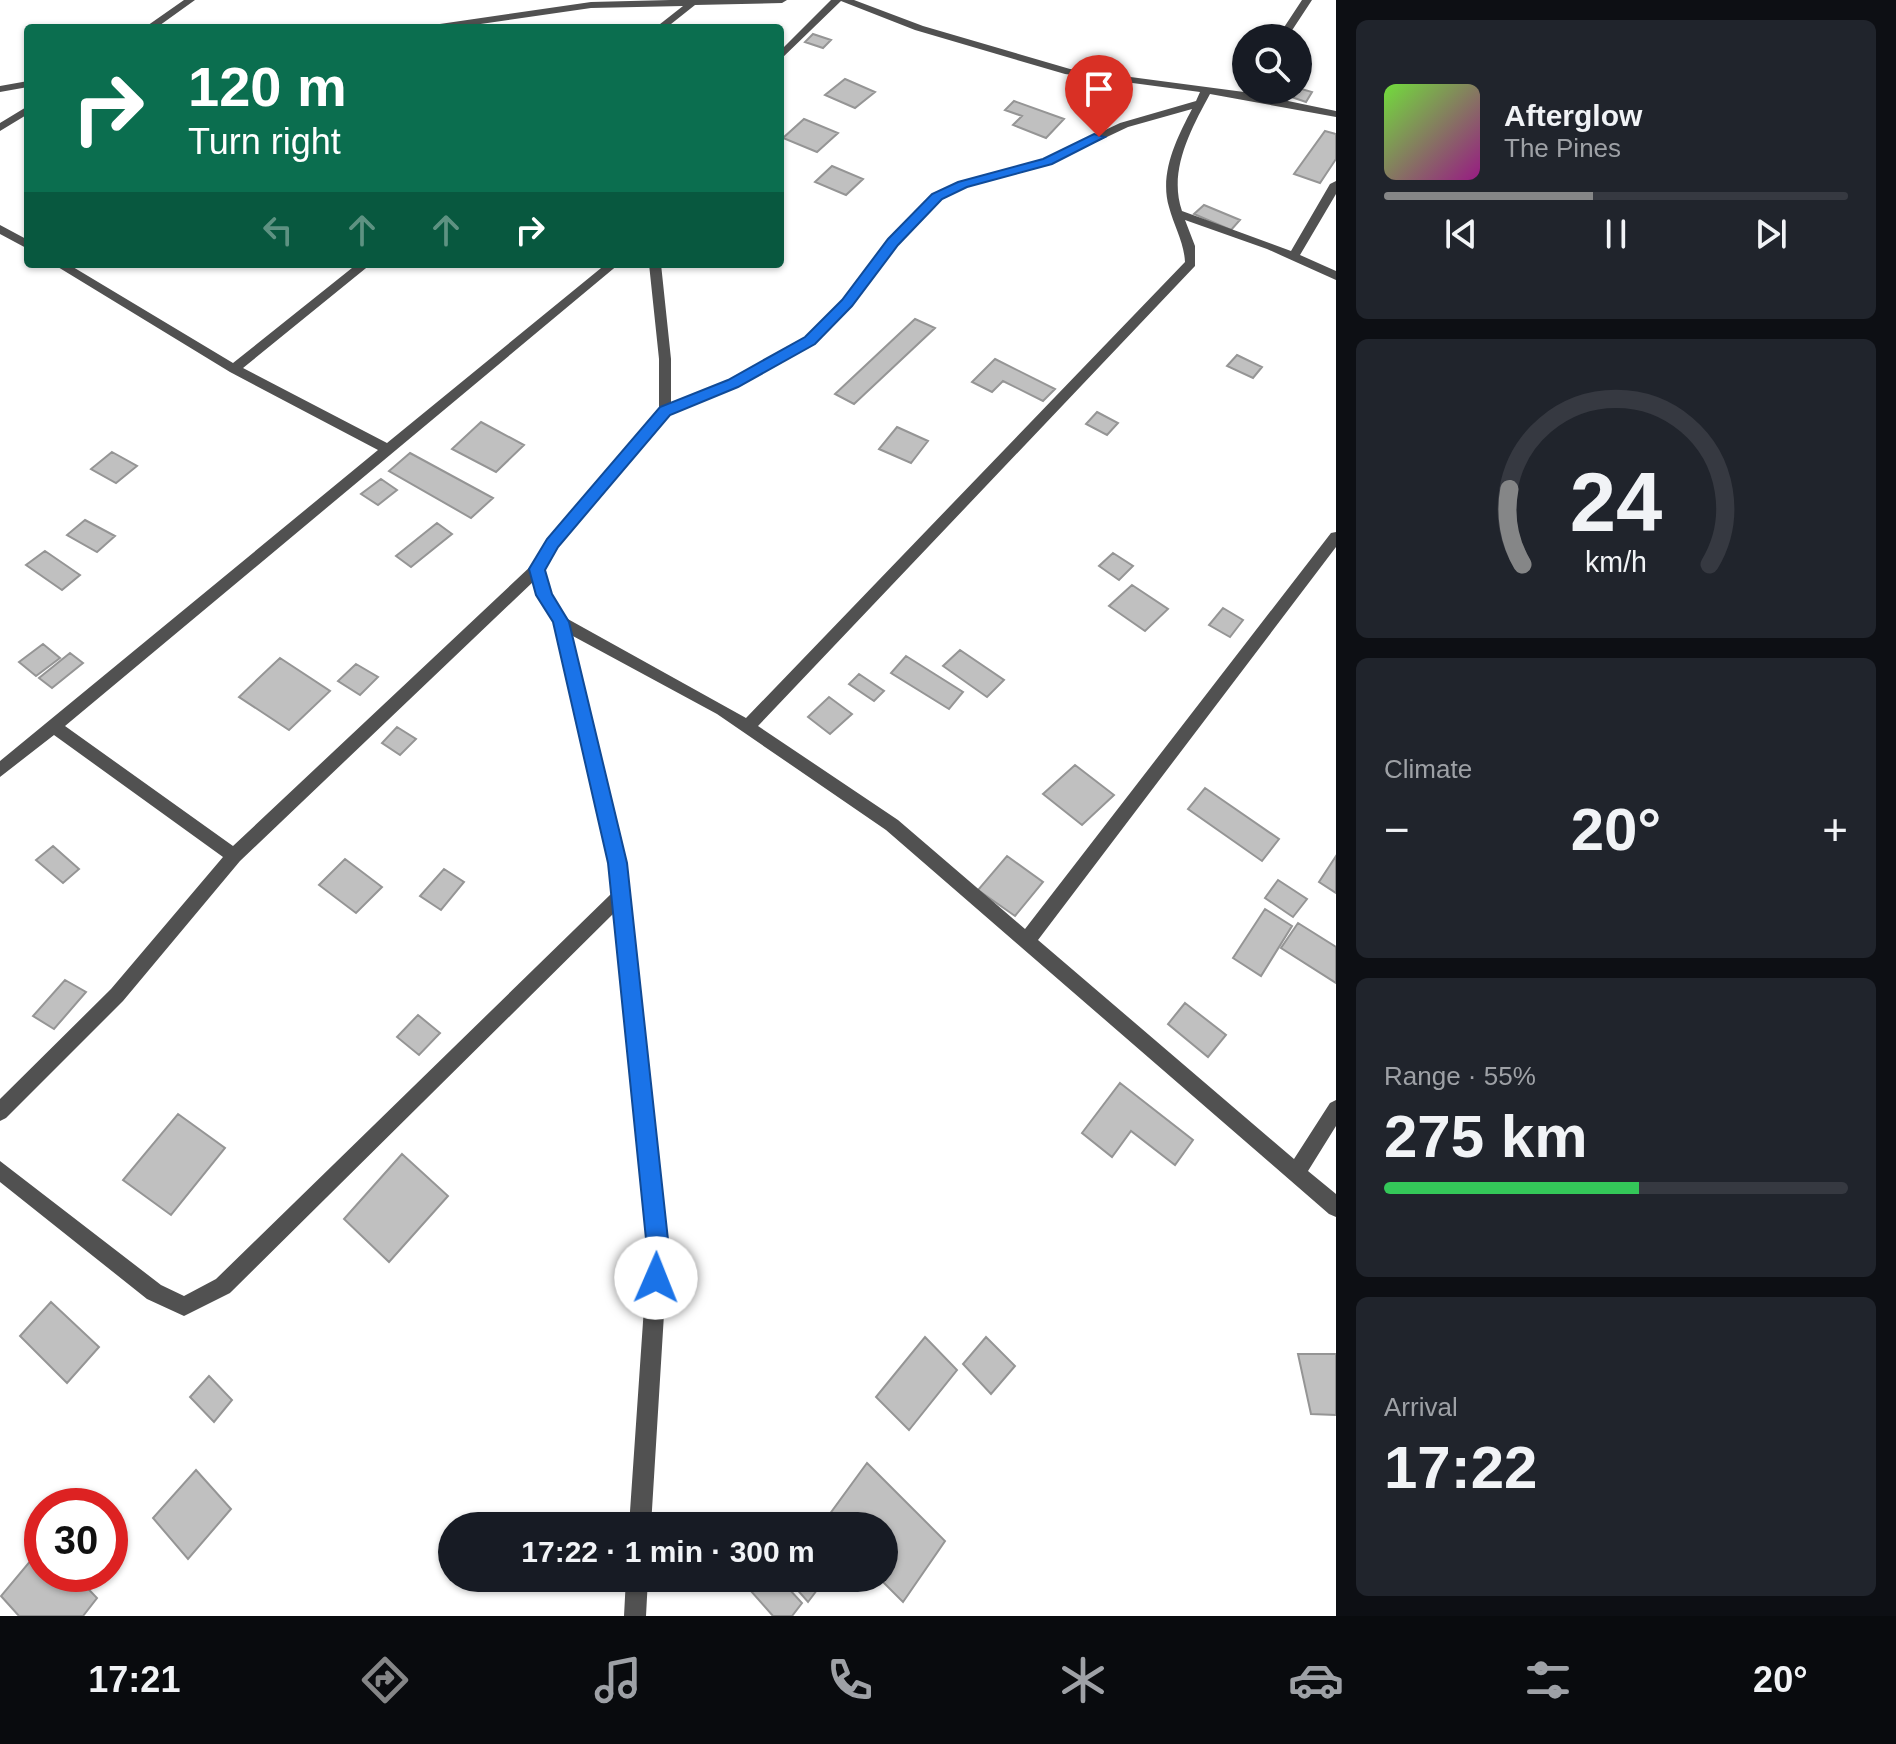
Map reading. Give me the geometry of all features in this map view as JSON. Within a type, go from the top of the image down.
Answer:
[{"type":"street","points":[[155,24],[190,0]]},
{"type":"street","points":[[460,24],[591,5],[782,0]]},
{"type":"street","points":[[784,53],[837,0]]},
{"type":"street","points":[[845,0],[934,32],[1069,72],[1203,97]]},
{"type":"street","points":[[1291,24],[1307,0]]},
{"type":"street","points":[[665,24],[692,3]]},
{"type":"street","points":[[0,89],[24,85]]},
{"type":"street","points":[[0,1112],[117,995],[234,856],[537,569],[553,543],[665,411],[733,383],[810,341],[847,303],[893,242],[937,197],[962,184],[1048,161],[1124,125],[1203,97],[1232,94]]},
{"type":"street","points":[[747,728],[1181,277],[1191,263],[1192,250],[1171,195],[1183,133],[1203,97]]},
{"type":"street","points":[[1293,104],[1336,114]]},
{"type":"street","points":[[0,128],[24,112]]},
{"type":"street","points":[[1294,256],[1336,184]]},
{"type":"street","points":[[1178,214],[1294,256],[1336,276]]},
{"type":"street","points":[[0,229],[24,243]]},
{"type":"street","points":[[66,268],[234,369],[385,448]]},
{"type":"street","points":[[234,369],[360,268]]},
{"type":"street","points":[[0,770],[385,448],[608,268]]},
{"type":"street","points":[[655,268],[665,359],[665,411]]},
{"type":"street","points":[[1027,940],[1336,537]]},
{"type":"street","points":[[537,569],[545,595],[561,622],[617,863],[621,895],[658,1249],[641,1512]]},
{"type":"street","points":[[561,622],[747,728],[892,825],[1336,1207]]},
{"type":"street","points":[[52,725],[234,856]]},
{"type":"street","points":[[0,1170],[154,1292],[184,1306],[223,1286],[621,895]]},
{"type":"street","points":[[1297,1172],[1336,1109]]},
{"type":"street","points":[[635,1616],[636,1592]]},
{"type":"building","points":[[813,34],[831,40],[823,48],[805,42]]},
{"type":"building","points":[[845,79],[875,92],[855,108],[825,95]]},
{"type":"building","points":[[1014,101],[1064,119],[1046,138],[1013,125],[1022,116],[1005,110]]},
{"type":"building","points":[[804,119],[838,133],[817,152],[784,137]]},
{"type":"building","points":[[1325,131],[1336,134],[1336,159],[1320,183],[1294,174]]},
{"type":"building","points":[[832,166],[863,179],[846,195],[815,182]]},
{"type":"building","points":[[1204,205],[1240,220],[1231,230],[1194,214]]},
{"type":"building","points":[[915,319],[935,328],[854,404],[835,394]]},
{"type":"building","points":[[1237,355],[1262,367],[1253,378],[1227,366]]},
{"type":"building","points":[[995,359],[1055,389],[1043,401],[1003,381],[992,392],[972,382]]},
{"type":"building","points":[[1097,412],[1118,423],[1107,435],[1086,424]]},
{"type":"building","points":[[481,422],[524,445],[496,472],[452,449]]},
{"type":"building","points":[[897,427],[928,441],[911,463],[879,449]]},
{"type":"building","points":[[112,452],[137,466],[116,483],[91,469]]},
{"type":"building","points":[[410,453],[493,498],[471,518],[389,471]]},
{"type":"building","points":[[381,479],[397,490],[378,505],[361,494]]},
{"type":"building","points":[[85,520],[115,536],[97,552],[67,535]]},
{"type":"building","points":[[437,523],[452,534],[411,567],[396,556]]},
{"type":"building","points":[[45,551],[80,575],[62,590],[26,565]]},
{"type":"building","points":[[1113,553],[1133,566],[1119,580],[1099,566]]},
{"type":"building","points":[[1132,585],[1168,609],[1145,631],[1109,606]]},
{"type":"building","points":[[1223,608],[1243,620],[1230,637],[1209,625]]},
{"type":"building","points":[[43,644],[60,658],[36,676],[19,662]]},
{"type":"building","points":[[960,650],[1004,680],[987,697],[943,666]]},
{"type":"building","points":[[70,653],[83,663],[52,688],[39,678]]},
{"type":"building","points":[[906,656],[963,692],[949,709],[891,673]]},
{"type":"building","points":[[280,658],[330,691],[289,730],[239,697]]},
{"type":"building","points":[[356,664],[378,677],[360,695],[338,681]]},
{"type":"building","points":[[859,674],[884,691],[874,701],[849,684]]},
{"type":"building","points":[[829,697],[852,714],[830,734],[808,717]]},
{"type":"building","points":[[397,727],[416,739],[400,755],[382,743]]},
{"type":"building","points":[[1075,765],[1114,795],[1082,825],[1043,794]]},
{"type":"building","points":[[1205,788],[1279,839],[1262,861],[1188,809]]},
{"type":"building","points":[[53,846],[79,869],[63,883],[36,860]]},
{"type":"building","points":[[1007,856],[1043,882],[1015,916],[978,890]]},
{"type":"building","points":[[1336,856],[1336,893],[1319,882]]},
{"type":"building","points":[[345,859],[382,887],[356,913],[319,885]]},
{"type":"building","points":[[444,869],[464,882],[441,910],[420,896]]},
{"type":"building","points":[[1278,880],[1307,899],[1293,917],[1265,898]]},
{"type":"building","points":[[1265,909],[1292,926],[1261,976],[1233,958]]},
{"type":"building","points":[[1298,923],[1336,947],[1336,983],[1281,948]]},
{"type":"building","points":[[65,980],[86,992],[54,1029],[33,1016]]},
{"type":"building","points":[[1185,1003],[1226,1035],[1208,1057],[1168,1024]]},
{"type":"building","points":[[418,1015],[440,1033],[419,1055],[397,1037]]},
{"type":"building","points":[[1120,1083],[1193,1140],[1175,1165],[1131,1131],[1112,1157],[1082,1133]]},
{"type":"building","points":[[178,1114],[225,1148],[171,1215],[123,1180]]},
{"type":"building","points":[[402,1154],[448,1196],[389,1262],[344,1219]]},
{"type":"building","points":[[51,1302],[99,1347],[67,1383],[20,1336]]},
{"type":"building","points":[[925,1337],[957,1370],[909,1430],[876,1397]]},
{"type":"building","points":[[986,1337],[1015,1366],[991,1394],[963,1364]]},
{"type":"building","points":[[1298,1354],[1336,1354],[1336,1415],[1311,1414]]},
{"type":"building","points":[[209,1376],[232,1400],[214,1422],[190,1397]]},
{"type":"building","points":[[867,1463],[945,1541],[903,1602],[893,1592],[898,1592],[898,1512],[831,1512]]},
{"type":"building","points":[[196,1470],[231,1509],[188,1559],[153,1518]]},
{"type":"building","points":[[24,1569],[24,1592],[91,1592],[97,1598],[83,1616],[19,1616],[1,1596]]},
{"type":"building","points":[[752,1592],[792,1592],[802,1603],[792,1616],[773,1616]]},
{"type":"building","points":[[799,1592],[816,1592],[808,1602]]},
{"type":"route","points":[[656,1278],[658,1249],[617,863],[561,622],[545,595],[537,569],[553,543],[665,411],[733,383],[810,341],[847,303],[893,242],[937,197],[962,184],[1048,161],[1099,137]]}]
